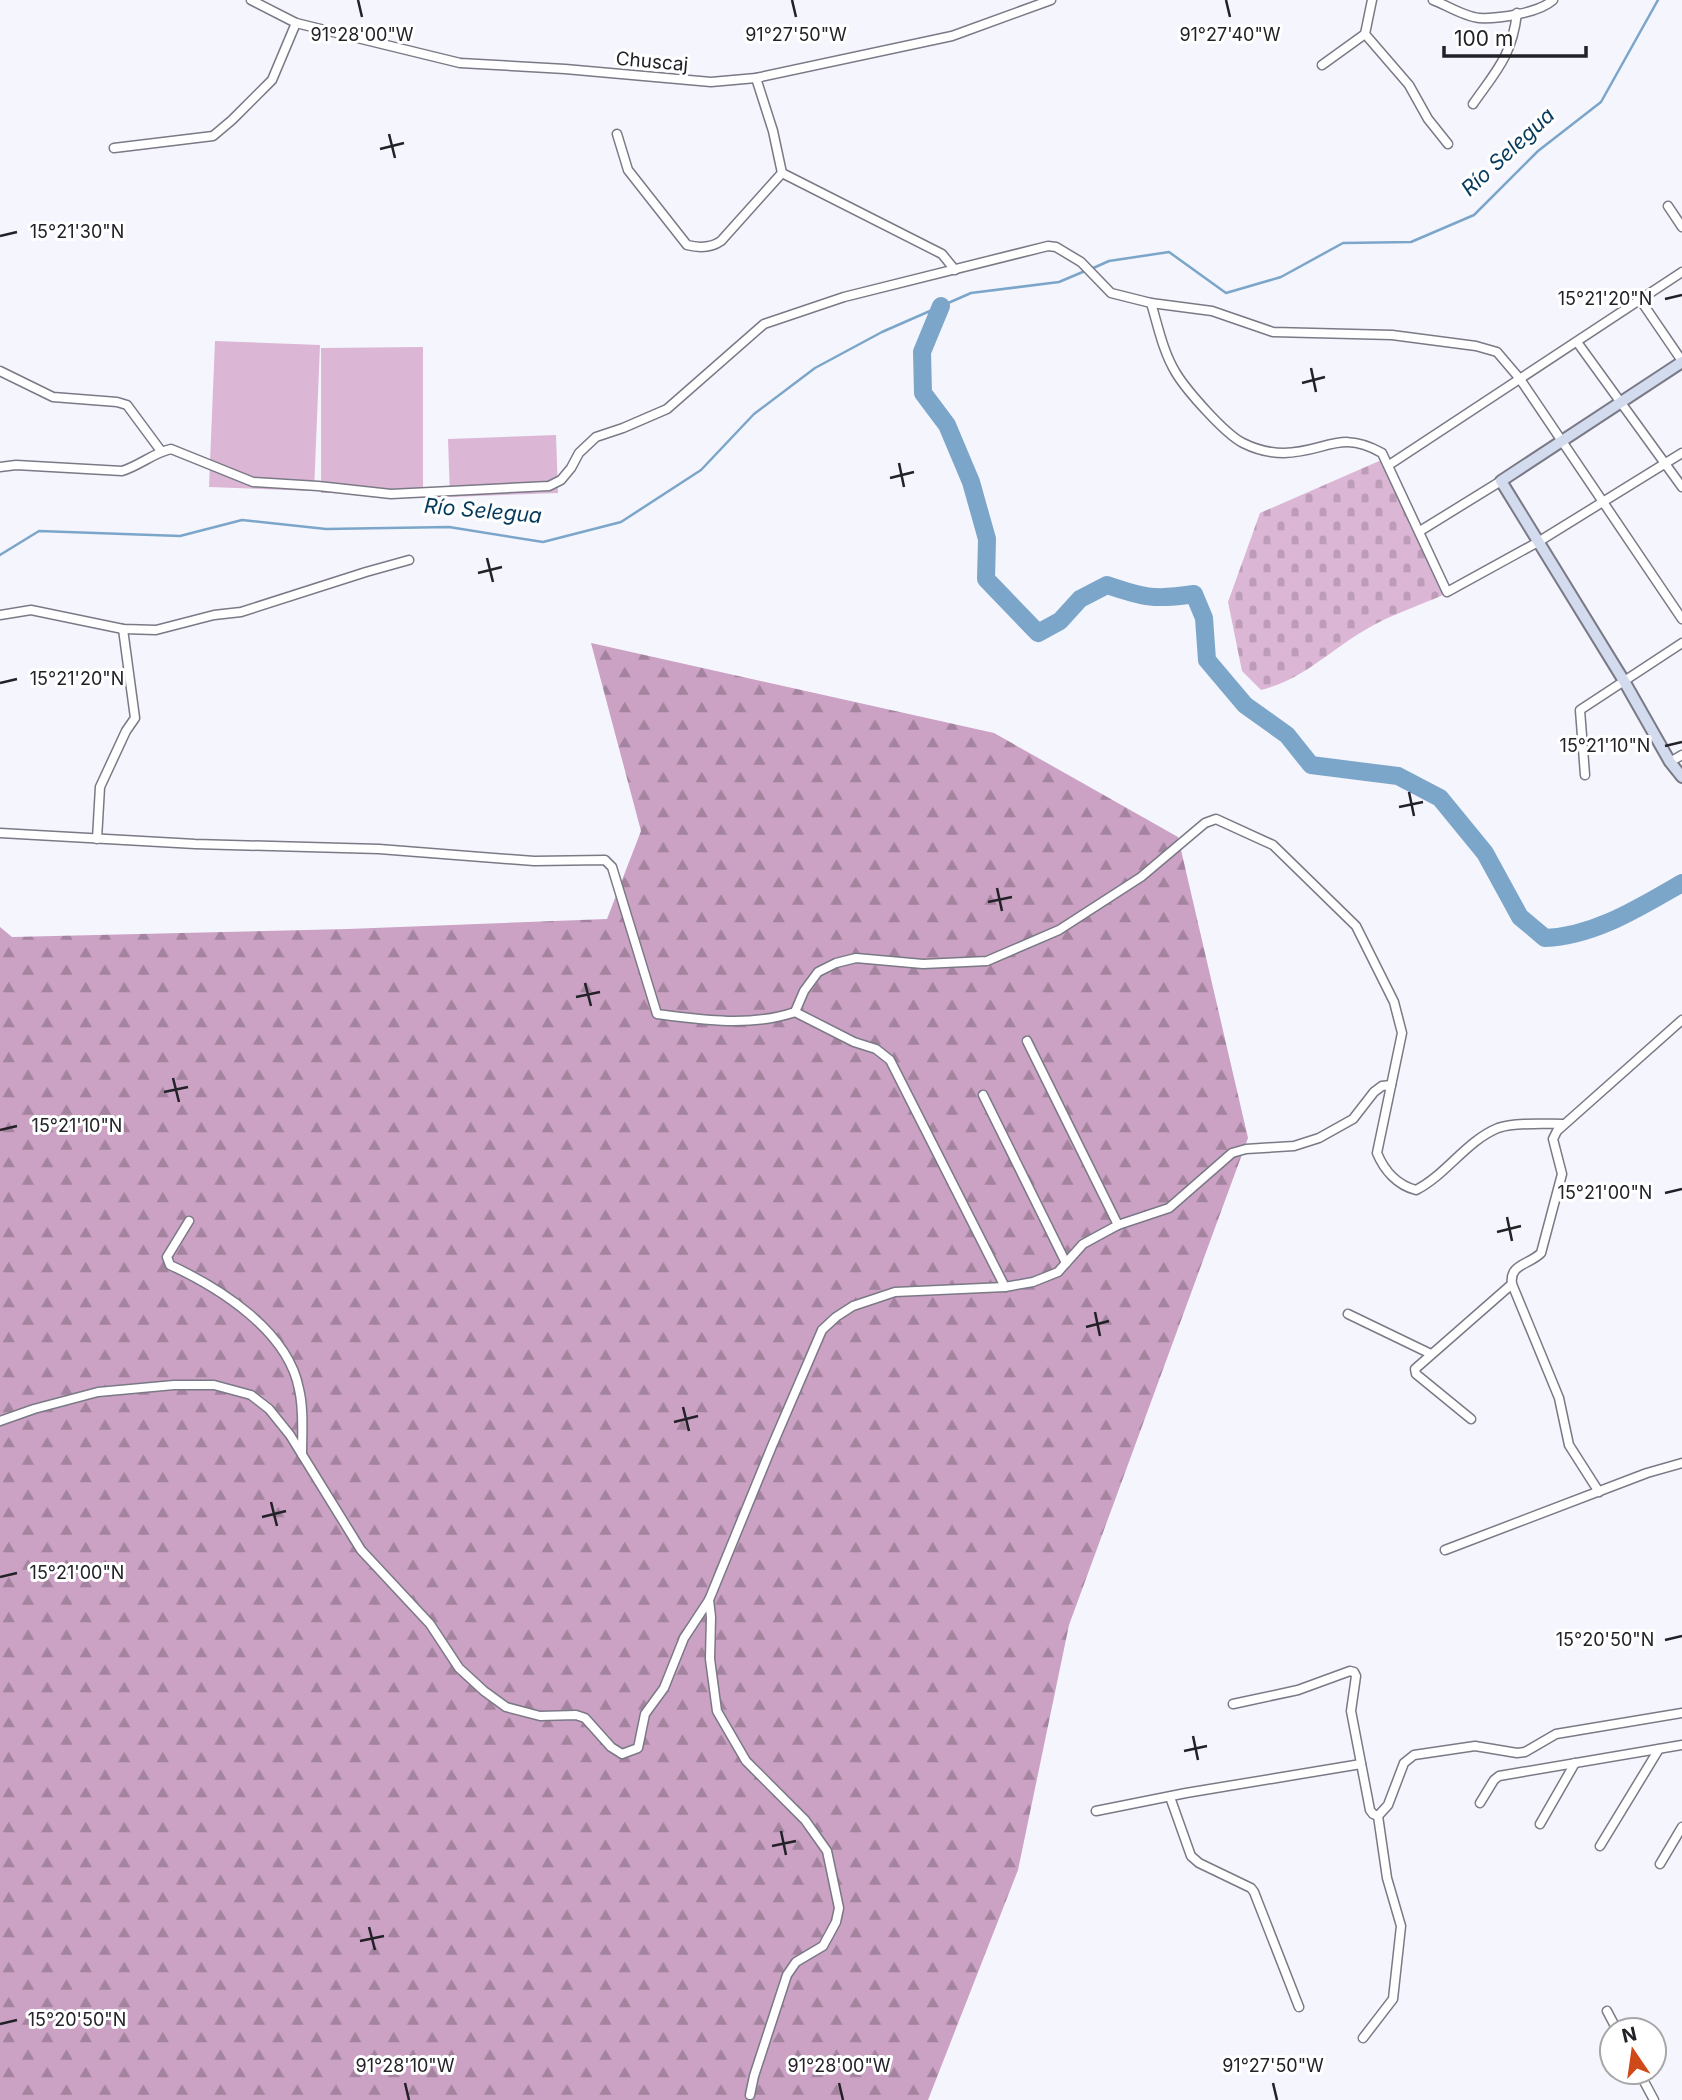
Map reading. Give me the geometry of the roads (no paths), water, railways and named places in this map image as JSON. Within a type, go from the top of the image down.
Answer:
[{"type":"main road","points":[[1682,361],[1501,481],[1624,681],[1670,762],[1682,777]]},
{"type":"street","name":"Chuscaj","points":[[251,0],[296,23],[460,63],[711,82],[756,78],[952,36],[1051,0]]},
{"type":"street","points":[[1322,65],[1365,34],[1372,0]]},
{"type":"street","points":[[1433,0],[1477,18],[1546,7],[1553,0]]},
{"type":"street","points":[[1473,104],[1506,57],[1514,38],[1517,13]]},
{"type":"street","points":[[114,148],[213,136],[272,80],[296,23]]},
{"type":"street","points":[[1365,34],[1409,85],[1428,119],[1448,144]]},
{"type":"street","points":[[756,78],[773,131],[782,173]]},
{"type":"street","points":[[617,134],[628,170],[687,245],[694,247],[710,246],[721,241],[782,173]]},
{"type":"street","points":[[782,173],[942,254],[955,270]]},
{"type":"street","points":[[1668,206],[1682,227]]},
{"type":"street","points":[[0,467],[48,466],[122,471],[171,449],[253,482],[391,494],[549,486],[561,480],[579,453],[596,438],[667,408],[764,324],[844,297],[1048,246],[1056,247],[1081,262],[1111,293],[1151,303],[1212,311],[1273,332],[1392,335],[1476,345],[1497,352],[1520,379],[1682,619]]},
{"type":"street","points":[[1389,465],[1682,272]]},
{"type":"street","points":[[1639,298],[1682,361]]},
{"type":"street","points":[[1151,303],[1165,349],[1176,373],[1229,433],[1241,442],[1270,452],[1285,453],[1350,441],[1365,443],[1382,453],[1447,592],[1538,542],[1682,453]]},
{"type":"street","points":[[1577,342],[1682,487]]},
{"type":"street","points":[[0,371],[53,397],[117,401],[127,405],[161,452]]},
{"type":"street","points":[[1420,531],[1501,481]]},
{"type":"street","points":[[0,615],[31,610],[124,629],[156,630],[214,615],[242,612],[409,561]]},
{"type":"street","points":[[97,839],[100,787],[126,731],[135,718],[124,629]]},
{"type":"street","points":[[1585,775],[1580,710],[1682,643]]},
{"type":"street","points":[[1670,762],[1682,755]]},
{"type":"street","points":[[795,1012],[804,991],[818,972],[836,963],[856,958],[923,964],[987,961],[1059,930],[1141,877],[1205,824],[1216,819],[1273,845],[1356,926],[1394,1002],[1402,1033],[1377,1153],[1383,1169],[1407,1188],[1416,1190],[1428,1184],[1463,1151],[1499,1128],[1564,1124]]},
{"type":"street","points":[[0,833],[379,849],[534,861],[605,860],[612,866],[657,1014],[731,1020],[775,1019],[795,1012],[854,1042],[876,1049],[890,1060],[1005,1287]]},
{"type":"street","points":[[1599,1492],[1569,1445],[1559,1398],[1511,1276],[1514,1270],[1541,1254],[1562,1174],[1553,1139],[1564,1124],[1682,1020]]},
{"type":"street","points":[[1027,1041],[1118,1225]]},
{"type":"street","points":[[0,1421],[98,1392],[174,1385],[214,1385],[251,1395],[269,1409],[290,1435],[361,1550],[430,1624],[459,1668],[506,1707],[540,1716],[585,1718],[622,1754],[638,1748],[645,1714],[664,1688],[684,1638],[709,1600],[822,1330],[853,1306],[895,1292],[1005,1287],[1033,1282],[1058,1272],[1083,1244],[1118,1225],[1169,1208],[1231,1153],[1246,1149],[1294,1146],[1336,1130],[1353,1119],[1374,1092],[1382,1086],[1391,1086]]},
{"type":"street","points":[[983,1095],[1066,1263]]},
{"type":"street","points":[[189,1221],[167,1257],[170,1265],[228,1297],[270,1333],[289,1359],[299,1388],[302,1458]]},
{"type":"street","points":[[1471,1419],[1416,1374],[1415,1369],[1512,1284]]},
{"type":"street","points":[[1348,1314],[1431,1354]]},
{"type":"street","points":[[1445,1550],[1647,1473],[1682,1463]]},
{"type":"street","points":[[709,1600],[710,1659],[717,1711],[746,1761],[805,1820],[827,1851],[839,1908],[836,1922],[822,1946],[796,1962],[788,1975],[750,2095]]},
{"type":"street","points":[[1233,1704],[1298,1690],[1350,1671],[1354,1672],[1356,1675],[1351,1711],[1370,1810],[1378,1816]]},
{"type":"street","points":[[1378,1816],[1388,1805],[1404,1763],[1414,1755],[1475,1746],[1525,1752],[1556,1734],[1682,1713]]},
{"type":"street","points":[[1480,1803],[1499,1776],[1682,1745]]},
{"type":"street","points":[[1600,1846],[1658,1749]]},
{"type":"street","points":[[1540,1824],[1575,1763]]},
{"type":"street","points":[[1096,1811],[1361,1764]]},
{"type":"street","points":[[1170,1797],[1191,1856],[1199,1863],[1251,1888],[1254,1892],[1298,2007]]},
{"type":"street","points":[[1363,2038],[1393,1999],[1401,1926],[1387,1878],[1378,1816]]},
{"type":"street","points":[[1660,1864],[1682,1827]]},
{"type":"street","points":[[1607,2011],[1610,2016]]},
{"type":"waterway","name":"Río Selegua","points":[[1091,269],[1109,261],[1169,252],[1226,293],[1281,277],[1343,243],[1411,242],[1474,215],[1538,151],[1601,102],[1658,0]]},
{"type":"waterway","name":"Río Selegua","points":[[0,555],[39,531],[180,536],[242,520],[326,529],[449,527],[543,542],[621,522],[701,470],[754,414],[815,368],[882,332],[971,293],[1059,282],[1085,271]]},
{"type":"waterway","name":"Río Selegua","points":[[941,306],[922,352],[923,393],[947,425],[971,482],[987,539],[986,579],[1038,633],[1060,621],[1080,599],[1107,585],[1150,597],[1194,594],[1204,618],[1207,660],[1245,705],[1287,735],[1311,765],[1398,776],[1440,798],[1485,853],[1520,917],[1545,938],[1564,936],[1599,926],[1682,883]]}]
